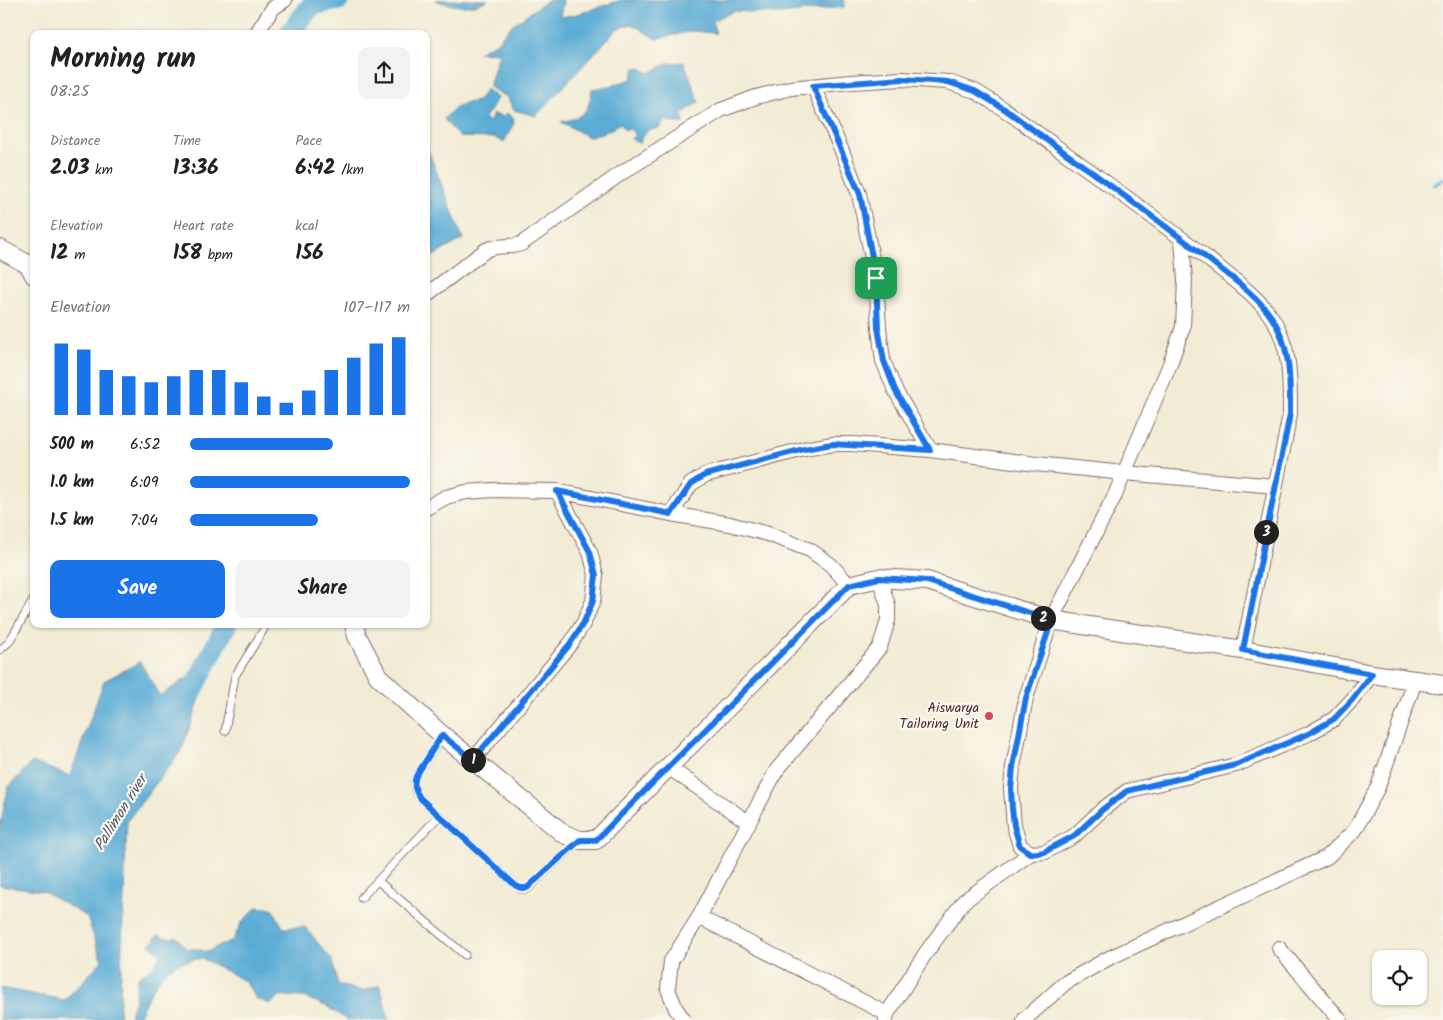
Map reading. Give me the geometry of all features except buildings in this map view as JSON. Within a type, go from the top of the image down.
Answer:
[{"type":"street","points":[[259,30],[273,8],[285,0]]},
{"type":"street","points":[[430,291],[486,250],[494,246],[513,247],[521,244],[624,172],[721,110],[756,97],[791,88],[902,79],[948,82],[975,91],[1006,110],[1182,239],[1257,299],[1273,318],[1285,344],[1290,381],[1290,414],[1243,650]]},
{"type":"street","points":[[813,86],[860,194],[876,278],[878,328],[884,361],[895,390],[930,450]]},
{"type":"street","points":[[1031,854],[1020,846],[1014,826],[1012,782],[1026,698],[1052,620],[1115,495],[1170,364],[1183,327],[1185,280],[1182,239]]},
{"type":"street","points":[[0,249],[30,267]]},
{"type":"street","points":[[671,514],[691,484],[705,475],[795,451],[832,444],[930,450],[1036,464],[1276,486]]},
{"type":"street","points":[[430,506],[446,497],[466,492],[494,490],[557,491],[730,524],[768,534],[810,550],[830,565],[849,585]]},
{"type":"street","points":[[473,760],[570,644],[584,622],[593,601],[596,575],[590,552],[557,491]]},
{"type":"street","points":[[684,1020],[676,1009],[668,989],[671,960],[699,917],[776,771],[880,647],[888,620],[888,605],[879,578]]},
{"type":"street","points":[[355,628],[357,636],[378,676],[442,735],[564,834],[580,840],[596,840],[849,585],[879,578],[927,581],[1052,620],[1243,650],[1372,674],[1443,684]]},
{"type":"street","points":[[699,917],[887,1017],[925,954],[964,901],[1031,854],[1044,852],[1074,836],[1103,809],[1127,791],[1236,765],[1308,734],[1334,719],[1372,674]]},
{"type":"street","points":[[1024,1020],[1065,984],[1109,958],[1327,857],[1355,830],[1378,788],[1415,681]]},
{"type":"street","points":[[668,766],[748,822]]},
{"type":"street","points":[[1279,948],[1340,1020]]},
{"type":"lane","points":[[0,650],[9,642],[30,606]]},
{"type":"lane","points":[[225,731],[235,676],[265,628]]},
{"type":"lane","points":[[442,735],[416,776],[414,784],[416,792],[439,816],[516,886],[527,888],[580,840]]},
{"type":"lane","points":[[361,898],[439,816]]},
{"type":"lane","points":[[378,881],[465,955]]},
{"type":"water","points":[[435,0],[488,0],[475,5],[462,6]]},
{"type":"water","points":[[548,0],[563,0],[560,17],[578,14],[621,0],[845,0],[844,7],[779,14],[734,11],[712,21],[716,33],[692,31],[656,39],[632,24],[617,29],[536,116],[514,110],[507,97],[489,87],[499,53],[478,52],[496,43],[512,25]]},
{"type":"water","points":[[684,62],[699,102],[682,114],[684,123],[666,120],[659,128],[649,130],[642,136],[640,143],[631,138],[635,136],[631,129],[625,130],[620,123],[610,130],[589,137],[561,122],[575,118],[584,112],[589,103],[592,89],[632,79],[635,68],[641,68],[649,73],[669,63]]},
{"type":"water","points":[[486,89],[497,98],[491,110],[484,118],[490,122],[493,114],[504,117],[507,113],[513,118],[514,123],[504,142],[495,138],[459,137],[444,119],[459,106],[478,101]]},
{"type":"water","points":[[430,155],[463,239],[430,258]]},
{"type":"water","points":[[214,660],[181,751],[127,821],[119,1020],[0,1020],[0,988],[65,1000],[102,961],[87,917],[43,891],[0,885],[0,827],[8,788],[32,762],[70,776],[104,681],[140,662],[160,696]]},
{"type":"water","points":[[257,907],[273,909],[283,928],[305,927],[332,960],[338,985],[362,991],[380,985],[389,1020],[347,1020],[326,1006],[304,997],[280,996],[271,1004],[256,999],[246,982],[202,958],[181,962],[169,970],[152,989],[137,1020],[129,1020],[138,977],[153,967],[161,954],[150,945],[158,935],[166,938],[177,937],[186,949],[208,952],[233,940],[242,922]]},
{"type":"waterway","name":"Pallimon river","points":[[292,30],[312,5],[339,0]]},
{"type":"waterway","points":[[1434,185],[1443,179]]},
{"type":"waterway","name":"Pallimon river","points":[[193,690],[225,628]]},
{"type":"place","name":"Aiswarya Tailoring Unit","points":[[989,716]]},
{"type":"route","points":[[902,79],[948,82],[975,91],[1006,110],[1182,239],[1257,299],[1273,318],[1285,344],[1290,390],[1290,414],[1243,650],[1372,674],[1334,719],[1308,734],[1236,765],[1127,791],[1103,809],[1074,836],[1044,852],[1031,854],[1020,846],[1014,826],[1011,789],[1013,767],[1026,698],[1052,620],[927,581],[879,578],[849,585],[596,840],[580,840],[527,888],[516,886],[420,798],[414,784],[416,776],[442,735],[473,760],[570,644],[584,622],[593,601],[596,575],[590,552],[557,491],[671,514],[691,484],[705,475],[725,468],[832,444],[930,450],[895,390],[884,361],[878,328],[876,278],[860,194],[813,86],[902,79]]}]
